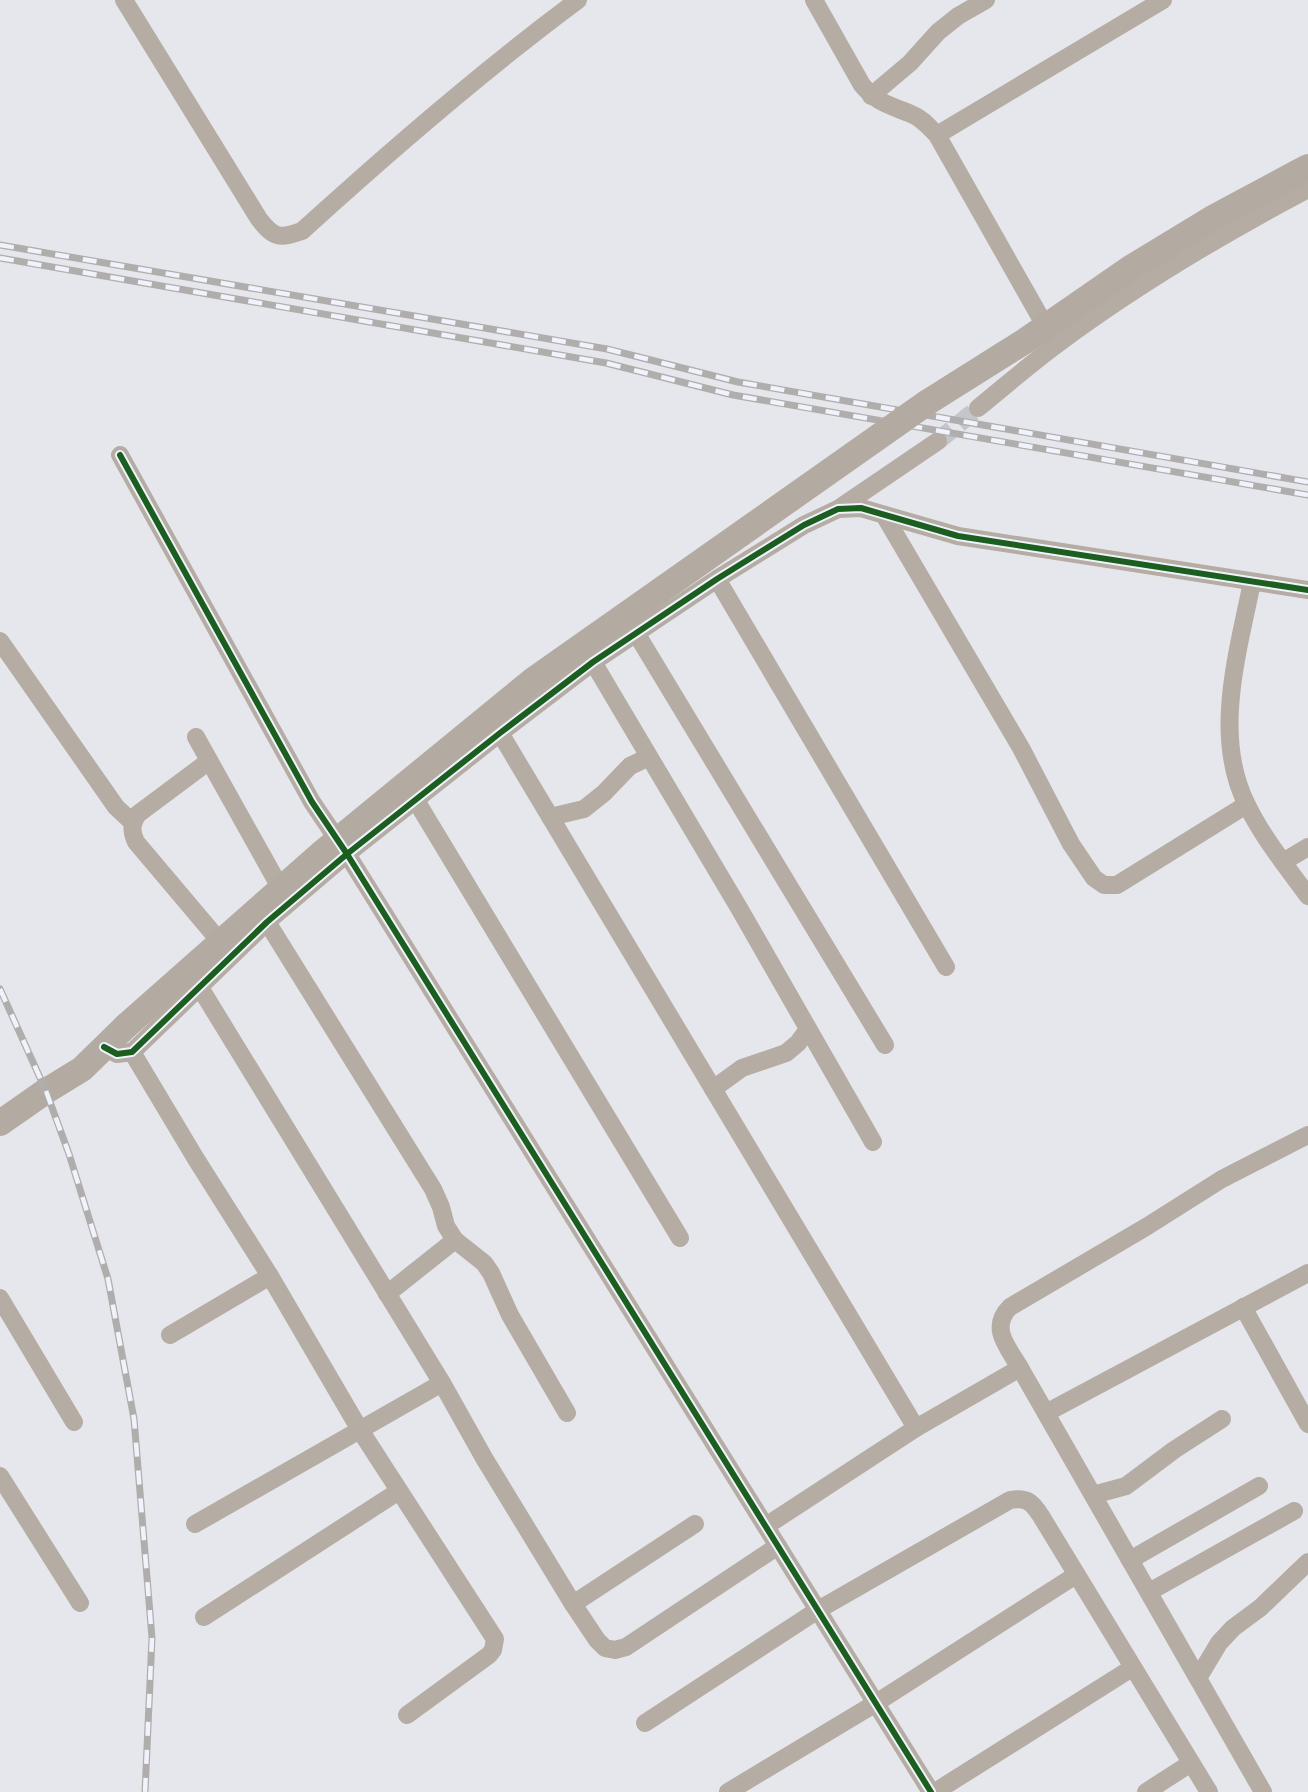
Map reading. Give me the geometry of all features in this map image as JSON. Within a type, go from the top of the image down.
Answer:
[{"type":"main road","points":[[0,1123],[82,1069],[126,1026],[323,852],[532,681],[928,402],[1025,341],[1132,267],[1210,219],[1308,167]]},
{"type":"street","points":[[124,0],[259,219],[270,233],[284,237],[302,231],[384,156],[508,52],[578,0]]},
{"type":"street","points":[[814,0],[862,85],[871,96],[882,103],[912,114],[924,122],[936,135],[1056,345]]},
{"type":"street","points":[[871,96],[910,63],[938,32],[958,16],[986,0]]},
{"type":"street","points":[[936,135],[1163,0]]},
{"type":"street","points":[[978,408],[1056,345],[1177,264],[1248,221],[1308,189]]},
{"type":"street","points":[[104,1047],[117,1054],[132,1052],[231,955],[289,903],[415,799],[593,662],[717,579],[804,525],[838,509],[938,441]]},
{"type":"street","points":[[120,455],[312,802],[347,854],[933,1792],[1132,1668]]},
{"type":"street","points":[[838,509],[861,508],[958,536],[1308,590]]},
{"type":"street","points":[[884,515],[1021,748],[1071,844],[1094,878],[1104,885],[1122,883],[1246,805]]},
{"type":"street","points":[[717,579],[946,967]]},
{"type":"street","points":[[1251,582],[1234,675],[1229,723],[1233,770],[1246,805],[1308,896]]},
{"type":"street","points":[[636,633],[885,1045]]},
{"type":"street","points":[[0,641],[116,807],[133,823]]},
{"type":"street","points":[[593,662],[873,1142]]},
{"type":"street","points":[[500,733],[916,1428]]},
{"type":"street","points":[[196,737],[289,903]]},
{"type":"street","points":[[550,817],[584,809],[604,793],[630,766],[649,757]]},
{"type":"street","points":[[209,761],[138,814],[133,823],[132,832],[136,842],[231,955]]},
{"type":"street","points":[[415,799],[680,1239]]},
{"type":"street","points":[[1283,862],[1308,847]]},
{"type":"street","points":[[267,922],[433,1189],[446,1226],[455,1240],[484,1263],[491,1273],[510,1315],[567,1413]]},
{"type":"street","points":[[199,986],[442,1383],[484,1458],[573,1604],[605,1648],[615,1650],[626,1647],[778,1546]]},
{"type":"street","points":[[713,1089],[742,1068],[786,1053],[798,1043],[808,1029]]},
{"type":"street","points":[[132,1052],[270,1276],[360,1430],[495,1639],[494,1650],[489,1655],[407,1715]]},
{"type":"street","points":[[1263,1792],[1001,1335],[999,1325],[1003,1314],[1010,1307],[1146,1227],[1222,1179],[1308,1136]]},
{"type":"street","points":[[387,1294],[455,1240]]},
{"type":"street","points":[[1046,1413],[1308,1273]]},
{"type":"street","points":[[170,1335],[270,1276]]},
{"type":"street","points":[[0,1298],[74,1422]]},
{"type":"street","points":[[1243,1307],[1308,1425]]},
{"type":"street","points":[[766,1526],[916,1428],[1020,1368]]},
{"type":"street","points":[[195,1524],[442,1383]]},
{"type":"street","points":[[1093,1495],[1126,1486],[1174,1450],[1222,1419]]},
{"type":"street","points":[[0,1476],[80,1603]]},
{"type":"street","points":[[1130,1560],[1259,1486]]},
{"type":"street","points":[[204,1617],[399,1491]]},
{"type":"street","points":[[645,1723],[818,1610],[1010,1500],[1022,1498],[1034,1504],[1209,1792]]},
{"type":"street","points":[[1149,1592],[1294,1511]]},
{"type":"street","points":[[573,1604],[695,1524]]},
{"type":"street","points":[[1198,1678],[1219,1643],[1233,1628],[1275,1594],[1308,1562]]},
{"type":"street","points":[[728,1792],[876,1703],[1076,1575]]},
{"type":"street","points":[[1146,1792],[1191,1763]]},
{"type":"tunnel","points":[[938,441],[978,408]]},
{"type":"railway","points":[[0,245],[607,349],[738,382],[1308,482]]},
{"type":"railway","points":[[0,258],[606,363],[733,395],[1308,495]]},
{"type":"railway","points":[[0,989],[46,1091],[69,1154],[108,1279],[134,1419],[152,1638],[145,1792]]},
{"type":"cycle path","points":[[120,455],[312,802],[347,854],[931,1792]]},
{"type":"cycle path","points":[[104,1047],[117,1054],[132,1052],[267,922],[347,854],[593,662],[717,579],[804,525],[838,509],[861,508],[958,536],[1308,590]]}]
